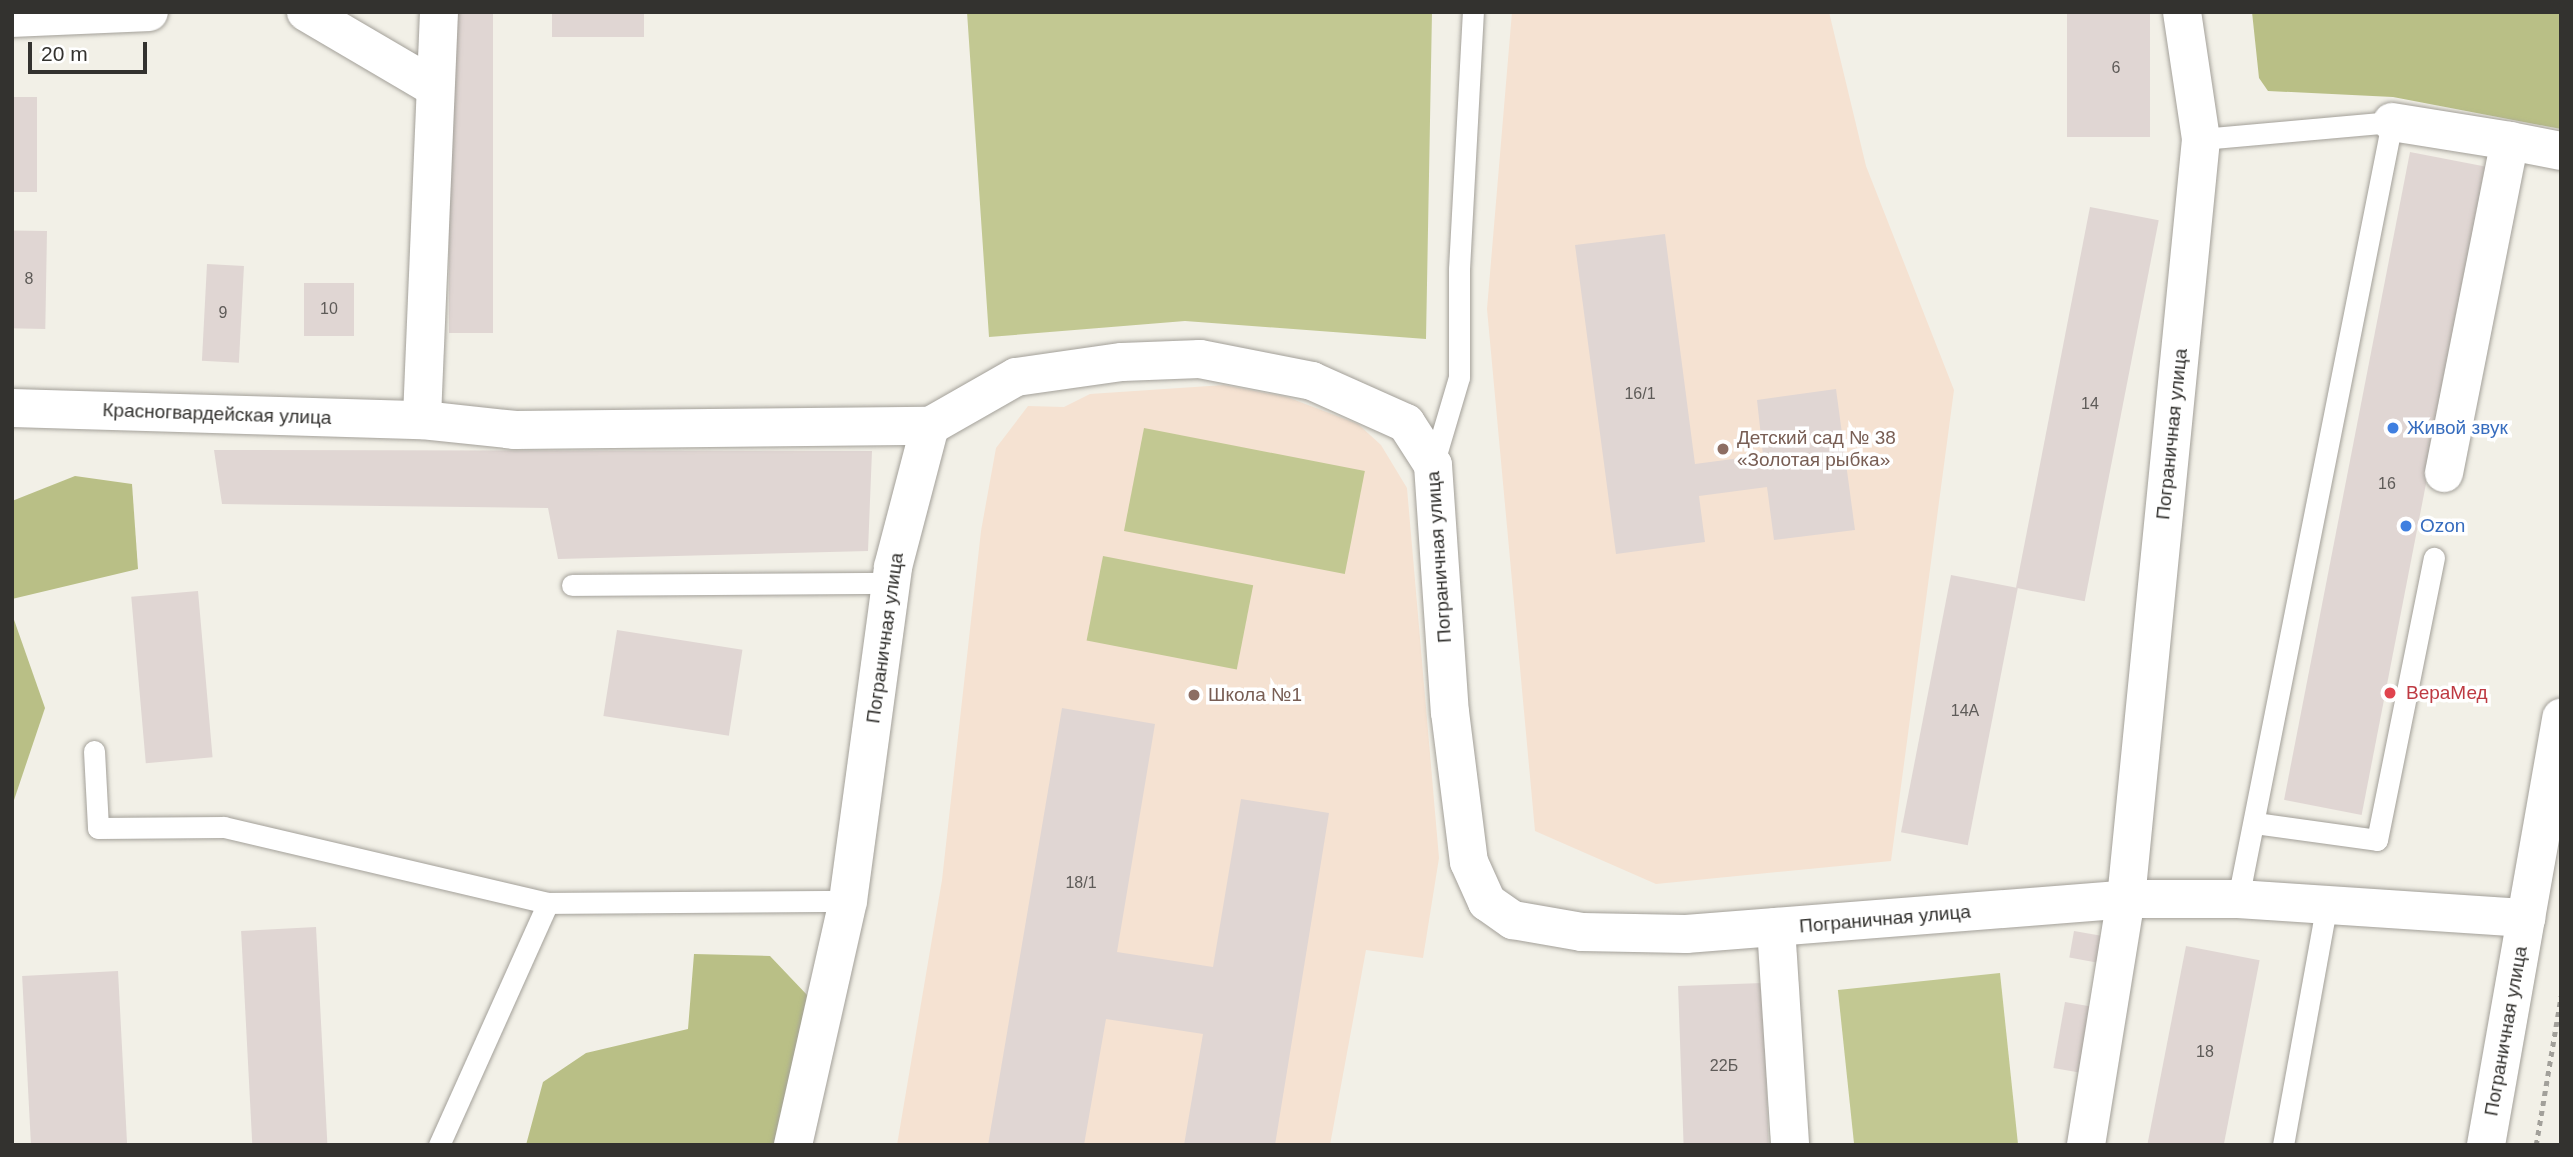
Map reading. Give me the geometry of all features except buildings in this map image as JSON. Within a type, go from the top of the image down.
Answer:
[{"type":"street","points":[[12,18],[149,12]]},
{"type":"street","points":[[306,12],[434,87]]},
{"type":"street","points":[[422,420],[439,12]]},
{"type":"street","name":"Пограничная улица","points":[[2085,1145],[2126,899],[2201,139],[2182,12]]},
{"type":"street","points":[[2392,122],[2561,151]]},
{"type":"street","points":[[2444,473],[2510,141]]},
{"type":"street","name":"Пограничная улица","points":[[793,1145],[848,901],[891,583],[930,426],[1016,377],[1122,362],[1200,359],[1312,381],[1406,422],[1433,465],[1452,725],[1469,862],[1488,902],[1513,920],[1582,932],[1686,934],[2126,899],[2238,899],[2327,903],[2526,918]]},
{"type":"street","name":"Красногвардейская улица","points":[[12,408],[422,420],[515,430],[930,426]]},
{"type":"street","name":"Пограничная улица","points":[[2486,1145],[2561,718]]},
{"type":"street","points":[[1776,927],[1790,1145]]},
{"type":"lane","points":[[1433,465],[1459,377],[1459,269],[1473,12]]},
{"type":"lane","points":[[2201,139],[2392,122],[2238,899]]},
{"type":"lane","points":[[2255,823],[2377,840],[2434,558]]},
{"type":"lane","points":[[572,584],[891,583]]},
{"type":"lane","points":[[94,751],[98,828],[224,828],[548,903],[848,901]]},
{"type":"lane","points":[[439,1145],[548,903]]},
{"type":"lane","points":[[2283,1145],[2327,903]]},
{"type":"path","points":[[2536,1145],[2561,996]]},
{"type":"shaded area","name":"Детский сад № 38 «Золотая рыбка»","points":[[1512,12],[1829,12],[1866,166],[1954,390],[1891,861],[1656,884],[1535,831],[1487,309]]},
{"type":"shaded area","name":"Школа №1","points":[[1224,385],[1287,397],[1358,424],[1381,445],[1407,488],[1439,858],[1423,958],[1366,950],[1330,1145],[897,1145],[942,880],[981,531],[996,448],[1028,406],[1064,407],[1090,394]]},
{"type":"green space","points":[[967,12],[1432,12],[1426,339],[1185,321],[989,337]]},
{"type":"green space","points":[[2252,12],[2561,12],[2561,129],[2393,97],[2268,91],[2259,78]]},
{"type":"green space","points":[[1144,428],[1365,471],[1345,574],[1124,531]]},
{"type":"green space","points":[[75,476],[132,484],[138,569],[12,599],[12,501]]},
{"type":"green space","points":[[1103,556],[1253,585],[1237,670],[1087,640]]},
{"type":"green space","points":[[12,614],[45,708],[12,806]]},
{"type":"green space","points":[[694,954],[770,956],[808,996],[778,1145],[526,1145],[543,1082],[586,1053],[688,1029]]},
{"type":"green space","points":[[2000,973],[2018,1145],[1854,1145],[1838,990]]},
{"type":"place","name":"Живой звук","points":[[2393,428]]},
{"type":"place","name":"Детский сад № 38 «Золотая рыбка»","points":[[1723,449]]},
{"type":"place","name":"Ozon","points":[[2406,526]]},
{"type":"place","name":"ВераМед","points":[[2390,693]]},
{"type":"place","name":"Школа №1","points":[[1194,695]]}]
